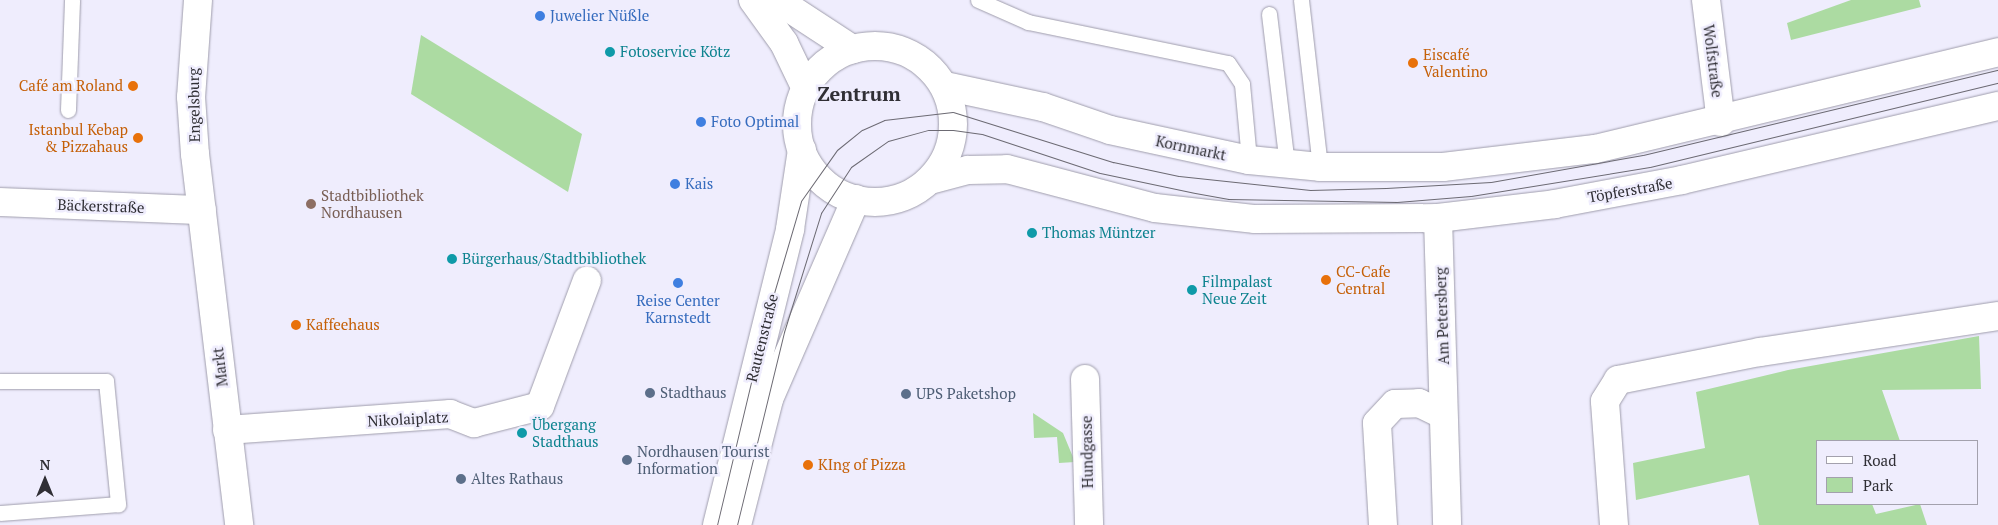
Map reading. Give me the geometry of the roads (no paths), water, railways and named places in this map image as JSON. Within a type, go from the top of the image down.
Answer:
[{"type":"street","name":"Engelsburg","points":[[198,0],[191,97],[202,210]]},
{"type":"street","points":[[753,0],[784,43],[806,89]]},
{"type":"street","points":[[777,0],[852,49]]},
{"type":"street","name":"Wolfstraße","points":[[1706,0],[1721,122]]},
{"type":"street","points":[[893,47],[914,56],[945,86],[953,130],[945,159],[930,180],[906,196],[881,202],[856,199],[818,176],[802,150],[797,122],[806,89],[824,65],[852,49],[893,47]]},
{"type":"street","points":[[1721,122],[1998,52]]},
{"type":"street","name":"Kornmarkt","points":[[945,86],[1043,107],[1110,130],[1249,160],[1320,167],[1443,167],[1595,149],[1721,122]]},
{"type":"street","name":"Töpferstraße","points":[[930,180],[968,170],[1007,169],[1155,208],[1255,219],[1438,218],[1555,204],[1682,180],[1998,106]]},
{"type":"street","name":"Rautenstraße","points":[[717,525],[790,229],[802,150]]},
{"type":"street","name":"Rautenstraße","points":[[737,525],[770,399],[856,199]]},
{"type":"street","name":"Bäckerstraße","points":[[0,202],[202,210]]},
{"type":"street","name":"Markt","points":[[202,210],[239,525]]},
{"type":"street","name":"Am Petersberg","points":[[1438,218],[1445,357],[1442,414],[1447,525]]},
{"type":"street","name":"Nikolaiplatz","points":[[227,430],[450,414],[474,423],[540,406],[587,280]]},
{"type":"street","points":[[1614,525],[1605,401],[1618,380],[1760,352],[1998,316]]},
{"type":"street","name":"Hundgasse","points":[[1085,379],[1089,525]]},
{"type":"street","points":[[1383,525],[1377,423],[1395,404],[1419,403],[1442,414]]},
{"type":"lane","points":[[68,110],[72,0]]},
{"type":"lane","points":[[978,0],[1028,22],[1228,63],[1242,84],[1249,160]]},
{"type":"lane","points":[[1301,0],[1320,167]]},
{"type":"lane","points":[[1270,14],[1287,164]]},
{"type":"lane","points":[[0,381],[106,381],[118,504],[0,513]]},
{"type":"tram line","points":[[717,525],[764,327],[801,201],[837,150],[862,130],[884,120],[953,112],[1113,162],[1179,176],[1310,190],[1386,188],[1491,182],[1643,155],[1998,70]]},
{"type":"tram line","points":[[737,525],[784,332],[821,213],[851,167],[888,141],[928,130],[953,130],[982,134],[1100,173],[1228,199],[1397,202],[1471,196],[1650,167],[1998,83]]},
{"type":"place","name":"Juwelier Nüßle","points":[[540,16]]},
{"type":"place","name":"Fotoservice Kötz","points":[[610,52]]},
{"type":"place","name":"Eiscafé Valentino","points":[[1413,63]]},
{"type":"place","name":"Café am Roland","points":[[133,86]]},
{"type":"place","name":"Foto Optimal","points":[[701,122]]},
{"type":"place","name":"Istanbul Kebap & Pizzahaus","points":[[138,138]]},
{"type":"place","name":"Kais","points":[[675,184]]},
{"type":"place","name":"Stadtbibliothek Nordhausen","points":[[311,204]]},
{"type":"place","name":"Thomas Müntzer","points":[[1032,233]]},
{"type":"place","name":"Bürgerhaus/Stadtbibliothek","points":[[452,259]]},
{"type":"place","name":"CC-Cafe Central","points":[[1326,280]]},
{"type":"place","name":"Reise Center Karnstedt","points":[[678,283]]},
{"type":"place","name":"Filmpalast Neue Zeit","points":[[1192,290]]},
{"type":"place","name":"Kaffeehaus","points":[[296,325]]},
{"type":"place","name":"Stadthaus","points":[[650,393]]},
{"type":"place","name":"UPS Paketshop","points":[[906,394]]},
{"type":"place","name":"Übergang Stadthaus","points":[[522,433]]},
{"type":"place","name":"Nordhausen Tourist Information","points":[[627,460]]},
{"type":"place","name":"KIng of Pizza","points":[[808,465]]},
{"type":"place","name":"Altes Rathaus","points":[[461,479]]},
{"type":"district","name":"Zentrum","points":[[859,93]]}]
